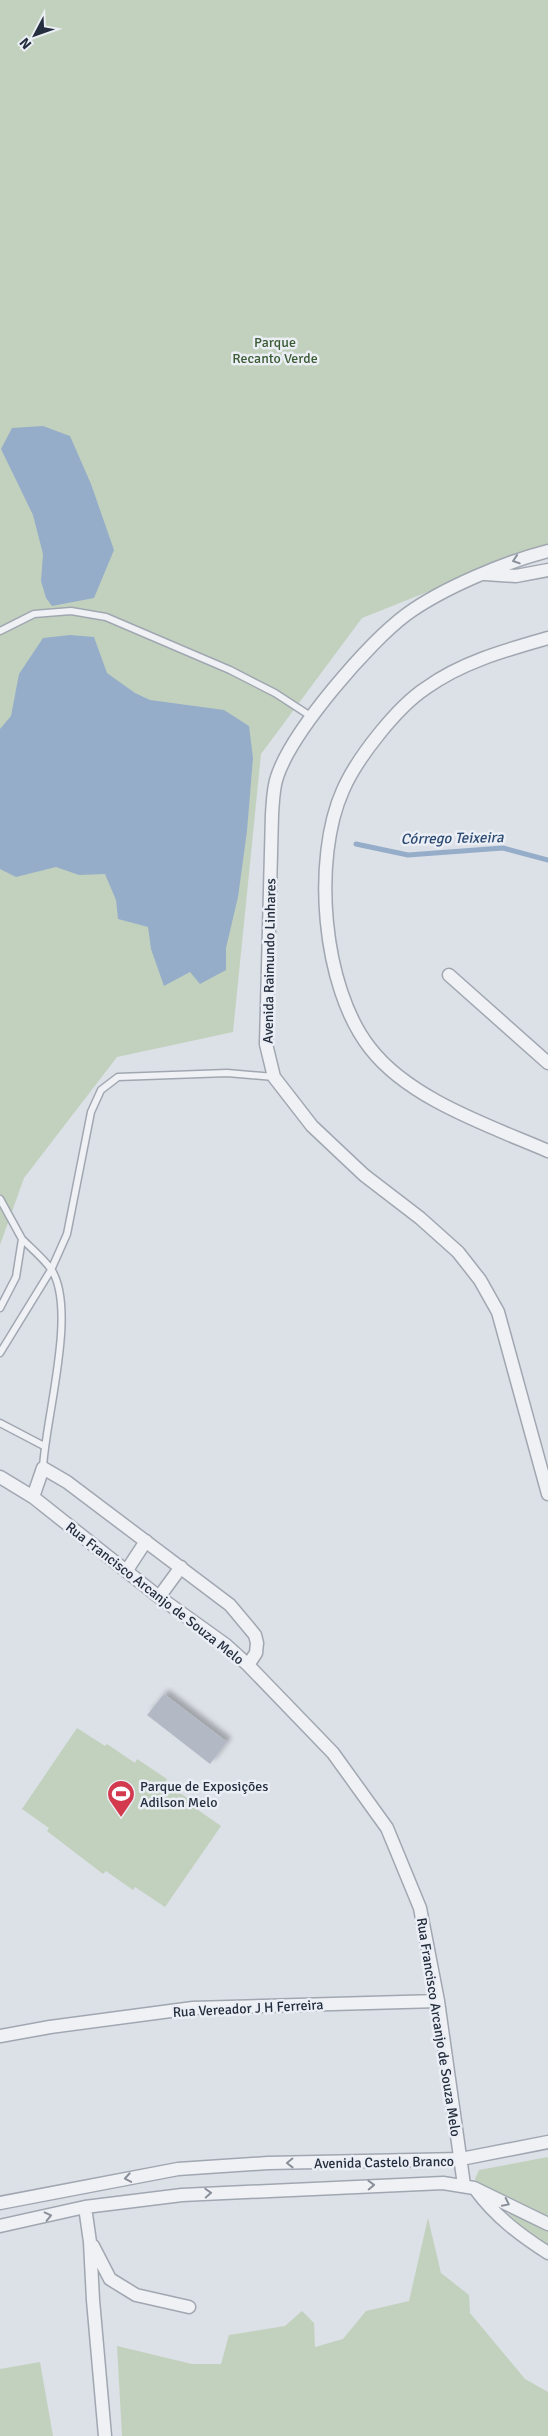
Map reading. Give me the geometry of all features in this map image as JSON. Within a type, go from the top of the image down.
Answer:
[{"type":"street","name":"Avenida Raimundo Linhares","points":[[548,551],[512,560],[445,591],[401,619],[381,636],[312,717],[289,751],[277,778],[272,814],[266,1044],[274,1077],[312,1126],[364,1175],[420,1218],[458,1252],[480,1280],[498,1312],[548,1494]]},
{"type":"street","name":"Avenida Raimundo Linhares","points":[[485,574],[516,576],[548,570]]},
{"type":"street","points":[[548,638],[465,665],[426,688],[399,711],[354,770],[342,791],[334,824],[324,886],[331,958],[353,1020],[369,1048],[393,1073],[427,1095],[548,1151]]},
{"type":"street","points":[[449,975],[548,1063]]},
{"type":"street","points":[[33,1497],[42,1468],[67,1482],[230,1605],[255,1635],[257,1643],[256,1653],[248,1665]]},
{"type":"street","name":"Rua Francisco Arcanjo de Souza Melo","points":[[0,1477],[33,1497],[159,1597],[226,1645],[248,1665],[333,1753],[387,1828],[420,1908],[438,2001],[461,2159]]},
{"type":"street","points":[[127,1570],[146,1541]]},
{"type":"street","points":[[159,1597],[181,1568]]},
{"type":"street","name":"Rua Vereador J H Ferreira","points":[[0,2036],[50,2026],[193,2008],[438,2001]]},
{"type":"street","points":[[461,2159],[548,2142]]},
{"type":"street","name":"Avenida Castelo Branco","points":[[0,2203],[178,2169],[268,2164],[461,2159],[469,2186],[424,2183],[182,2194],[85,2207],[0,2226]]},
{"type":"street","points":[[469,2186],[548,2224]]},
{"type":"street","points":[[469,2186],[492,2211],[522,2236],[548,2253]]},
{"type":"street","points":[[85,2207],[90,2242],[105,2436]]},
{"type":"street","points":[[90,2242],[110,2279],[136,2295],[189,2307]]},
{"type":"lane","points":[[1,633],[15,622],[34,614],[71,611],[106,617],[230,670],[275,693],[312,717]]},
{"type":"lane","points":[[0,1353],[52,1270],[66,1234],[92,1112],[100,1090],[118,1077],[226,1074],[274,1077]]},
{"type":"lane","points":[[0,1199],[22,1238],[52,1270],[59,1290],[62,1309],[58,1357],[42,1468]]},
{"type":"lane","points":[[0,1308],[16,1277],[22,1238]]},
{"type":"lane","points":[[0,1423],[44,1446]]},
{"type":"green space","name":"Parque Recanto Verde","points":[[0,0],[548,0],[548,544],[362,618],[261,754],[233,1032],[117,1057],[24,1178],[0,1245]]},
{"type":"green space","name":"Parque de Exposições Adilson Melo","points":[[77,1728],[105,1746],[107,1744],[135,1763],[137,1759],[167,1779],[165,1783],[193,1802],[191,1805],[221,1826],[165,1907],[135,1887],[133,1890],[106,1871],[103,1874],[47,1831],[49,1828],[22,1809]]},
{"type":"green space","points":[[548,2157],[548,2221],[478,2184],[475,2179],[479,2170]]},
{"type":"green space","points":[[498,2202],[548,2229],[548,2247],[520,2226]]},
{"type":"green space","points":[[428,2218],[441,2273],[469,2295],[470,2313],[525,2379],[548,2392],[548,2436],[122,2436],[117,2346],[192,2364],[221,2364],[229,2335],[285,2326],[302,2311],[314,2323],[315,2347],[343,2339],[366,2311],[409,2301]]},
{"type":"green space","points":[[40,2362],[53,2436],[0,2436],[0,2369]]},
{"type":"water","points":[[43,426],[70,436],[91,484],[114,550],[94,598],[52,606],[46,598],[41,581],[43,554],[33,515],[1,449],[12,428]]},
{"type":"water","points":[[70,635],[94,637],[107,673],[135,693],[150,700],[224,710],[249,726],[253,758],[247,831],[238,897],[226,948],[226,970],[200,984],[190,972],[164,986],[151,949],[148,927],[118,919],[116,900],[105,874],[79,875],[56,867],[16,877],[0,869],[0,729],[11,716],[19,674],[43,638]]},
{"type":"building","points":[[164,1694],[227,1742],[210,1764],[147,1715]]},
{"type":"waterway","name":"Córrego Teixeira","points":[[356,844],[408,855],[503,848],[548,860]]},
{"type":"place","name":"Parque de Exposições Adilson Melo","points":[[121,1818]]}]
